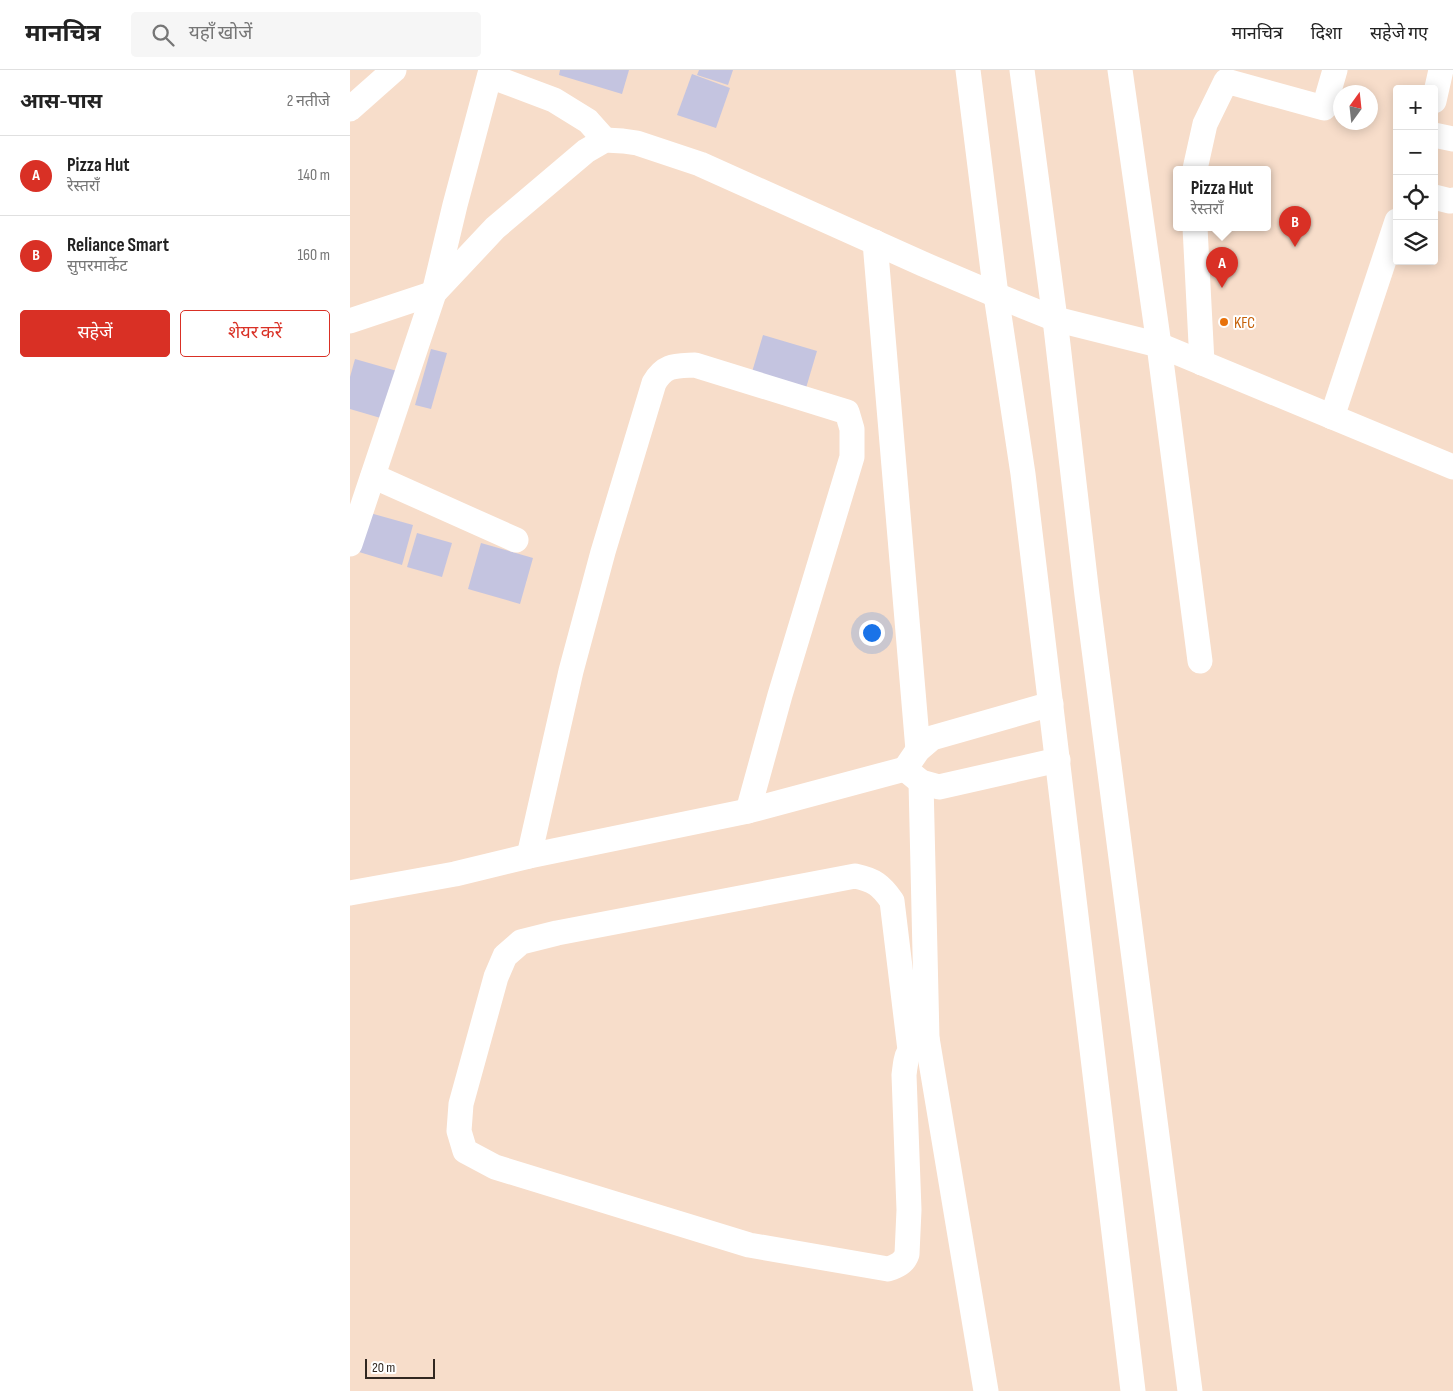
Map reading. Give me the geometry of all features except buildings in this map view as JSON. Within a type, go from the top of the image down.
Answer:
[{"type":"street","points":[[350,109],[394,70]]},
{"type":"street","points":[[968,70],[996,295],[1023,474],[1133,1391]]},
{"type":"street","points":[[1022,70],[1087,595],[1190,1391]]},
{"type":"street","points":[[1120,70],[1159,345],[1200,661]]},
{"type":"street","points":[[1197,166],[1204,124],[1226,81],[1324,108],[1335,70]]},
{"type":"street","points":[[1438,85],[1441,70]]},
{"type":"street","points":[[350,544],[434,293],[490,73],[554,100],[588,121],[605,140]]},
{"type":"street","points":[[1438,136],[1453,139]]},
{"type":"street","points":[[350,321],[434,293],[495,228],[586,151],[605,140],[623,140],[700,164],[1054,319],[1159,345],[1453,467]]},
{"type":"street","points":[[1438,198],[1453,200]]},
{"type":"street","points":[[1195,231],[1202,363]]},
{"type":"street","points":[[1332,417],[1393,233]]},
{"type":"street","points":[[875,242],[915,767],[918,1044],[906,1059],[904,1075],[909,1210],[907,1254],[904,1260],[888,1270],[749,1245],[494,1167],[465,1151],[459,1131],[461,1104],[496,977],[505,956],[521,942],[557,933],[855,876],[870,880],[884,889],[892,901],[918,1044],[986,1391]]},
{"type":"street","points":[[529,856],[571,671],[603,552],[654,383],[660,373],[672,366],[695,365],[847,412],[852,429],[852,457],[780,695],[748,811]]},
{"type":"street","points":[[373,476],[516,540]]},
{"type":"street","points":[[350,893],[455,874],[529,856],[748,811],[915,767],[932,738],[1051,704]]},
{"type":"street","points":[[915,767],[939,787],[1058,760]]},
{"type":"place","name":"Reliance Smart","points":[[1295,247]]},
{"type":"place","name":"Pizza Hut","points":[[1222,288]]},
{"type":"place","name":"KFC","points":[[1224,322]]}]
